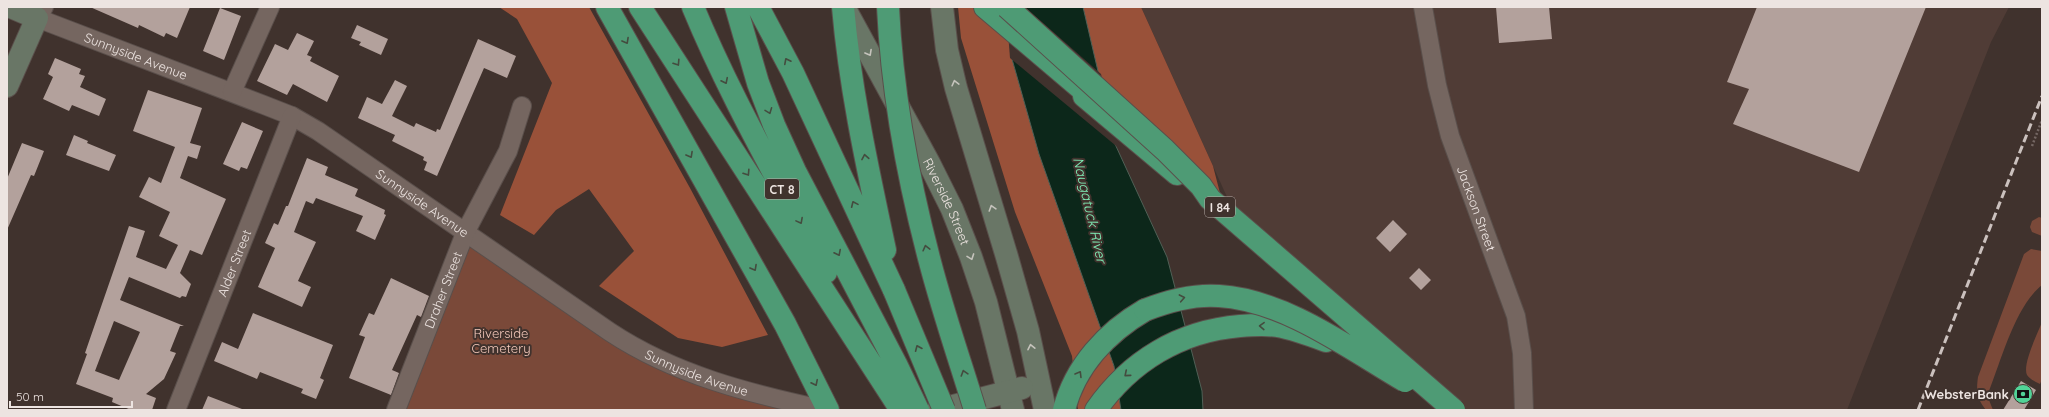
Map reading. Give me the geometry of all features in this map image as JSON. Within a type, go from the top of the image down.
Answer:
[{"type":"highway","points":[[608,7],[785,324],[827,410]]},
{"type":"highway","points":[[640,7],[884,367],[918,410]]},
{"type":"highway","name":"CT 8","points":[[693,7],[713,55],[739,110],[841,300],[884,367],[906,410]]},
{"type":"highway","points":[[736,7],[758,83],[777,132],[884,367],[901,410]]},
{"type":"highway","points":[[758,7],[800,87],[894,290],[944,410]]},
{"type":"highway","points":[[843,7],[846,43],[865,158],[894,290]]},
{"type":"highway","points":[[888,7],[895,89],[916,204],[930,263],[975,410]]},
{"type":"highway","name":"I 84","points":[[979,7],[1183,180],[1210,199]]},
{"type":"highway","name":"I 84","points":[[985,7],[1210,199],[1452,409]]},
{"type":"highway","points":[[1007,7],[1170,155],[1201,186],[1210,199]]},
{"type":"highway","points":[[1064,410],[1076,379],[1090,356],[1108,336],[1125,321],[1145,310],[1167,301],[1191,297],[1218,296],[1247,300],[1267,306],[1304,323],[1452,409]]},
{"type":"highway","points":[[1096,410],[1121,379],[1158,350],[1180,339],[1202,331],[1252,325],[1275,326],[1303,332],[1331,343],[1452,409]]},
{"type":"street","name":"Sunnyside Avenue","points":[[11,7],[41,12],[292,116],[342,146],[610,332],[657,360],[705,378],[792,403],[827,410]]},
{"type":"street","points":[[232,92],[270,7]]},
{"type":"street","name":"Riverside Street","points":[[843,7],[929,163],[952,209],[986,302],[1011,401]]},
{"type":"street","points":[[942,7],[947,50],[956,88],[1028,331],[1044,410]]},
{"type":"street","name":"Jackson Street","points":[[1423,7],[1437,85],[1450,136],[1516,316],[1522,353],[1524,410]]},
{"type":"street","points":[[7,86],[41,12]]},
{"type":"street","name":"Draher Street","points":[[396,410],[466,231],[508,151],[522,106]]},
{"type":"street","name":"Alder Street","points":[[176,410],[292,116]]},
{"type":"street","points":[[938,410],[1011,401],[1039,385]]},
{"type":"path","points":[[2032,146],[2042,120]]},
{"type":"shaded area","points":[[499,7],[589,7],[690,188],[768,335],[722,347],[678,338],[599,286],[634,251],[589,189],[556,210],[534,235],[500,215],[552,83],[517,19]]},
{"type":"shaded area","points":[[958,7],[1007,7],[1012,59],[1039,154],[1114,366],[1121,410],[1078,410],[1072,356],[1015,212],[961,38]]},
{"type":"shaded area","points":[[1083,7],[1141,7],[1213,166],[1227,220],[1101,90]]},
{"type":"shaded area","points":[[1141,7],[2009,7],[1991,42],[1847,410],[1466,410],[1232,208]]},
{"type":"green space","points":[[2039,217],[2042,218],[2042,236],[2032,232],[2030,227],[2032,221]]},
{"type":"green space","name":"Riverside Cemetery","points":[[466,231],[657,360],[826,410],[402,410]]},
{"type":"green space","points":[[2031,249],[2042,251],[2042,285],[2024,306],[2010,334],[1989,391],[1989,400],[1993,410],[1986,410],[1978,395],[1978,377],[2024,254]]},
{"type":"green space","points":[[2042,322],[2042,379],[2040,384],[2027,375],[2026,370],[2028,356]]},
{"type":"water","name":"Naugatuck River","points":[[1008,7],[1083,7],[1115,144],[1167,257],[1202,391],[1203,410],[1121,410],[1114,366],[1039,154],[1012,59]]},
{"type":"pier","points":[[1006,7],[1025,7],[1101,74],[1121,150],[1010,58]]},
{"type":"building","points":[[90,7],[190,7],[177,38],[166,33],[164,37],[139,25],[138,28]]},
{"type":"building","points":[[1496,7],[1549,7],[1552,39],[1499,43]]},
{"type":"building","points":[[1757,7],[1926,7],[1859,172],[1733,124],[1749,89],[1727,82]]},
{"type":"building","points":[[220,8],[241,16],[224,60],[203,51]]},
{"type":"building","points":[[357,25],[388,39],[381,55],[359,45],[361,42],[351,38]]},
{"type":"building","points":[[297,33],[314,41],[307,55],[312,57],[310,61],[339,76],[327,102],[293,84],[287,95],[257,81],[275,44],[288,50]]},
{"type":"building","points":[[478,39],[516,56],[507,78],[484,68],[437,176],[424,170],[427,162],[423,160],[424,157],[392,141],[395,135],[358,118],[367,97],[382,104],[395,80],[407,86],[392,116],[414,127],[416,123],[436,132],[437,129],[440,130]]},
{"type":"building","points":[[55,58],[81,69],[79,74],[85,76],[80,87],[106,99],[99,116],[72,105],[69,111],[43,99],[53,77],[48,74]]},
{"type":"building","points":[[148,90],[202,108],[190,143],[201,146],[197,159],[188,156],[180,178],[226,199],[202,255],[190,250],[180,273],[191,284],[186,297],[182,296],[180,298],[129,277],[120,300],[184,326],[180,326],[170,351],[176,353],[164,379],[146,394],[156,398],[152,410],[131,410],[112,402],[113,398],[76,384],[87,354],[85,353],[129,226],[145,231],[136,257],[166,269],[178,245],[159,236],[170,212],[139,197],[149,177],[161,183],[175,147],[133,131]],"holes":[[[114,321],[140,332],[119,380],[95,371]]]},
{"type":"building","points":[[242,122],[263,131],[247,169],[241,167],[239,171],[223,164]]},
{"type":"building","points":[[74,135],[88,141],[87,143],[116,155],[109,171],[66,155]]},
{"type":"building","points":[[22,143],[44,151],[34,176],[31,175],[7,230],[7,179]]},
{"type":"building","points":[[307,158],[328,167],[325,175],[358,189],[355,196],[385,210],[384,214],[386,215],[375,240],[356,231],[363,216],[316,198],[313,204],[306,201],[294,232],[316,242],[298,281],[311,287],[302,307],[258,287],[275,248],[265,243],[274,223],[278,225],[286,206],[288,206]]},
{"type":"building","points":[[1393,220],[1407,234],[1390,252],[1376,238]]},
{"type":"building","points":[[1419,268],[1431,280],[1421,290],[1409,278]]},
{"type":"building","points":[[391,278],[429,296],[421,317],[417,315],[392,370],[399,373],[391,395],[349,378],[365,337],[359,335],[369,313],[374,315]]},
{"type":"building","points":[[253,313],[333,345],[320,378],[324,380],[316,399],[301,393],[303,389],[260,372],[257,379],[214,361],[222,342],[238,349]]},
{"type":"building","name":"WebsterBank","points":[[2021,381],[2036,390],[2024,410],[2003,410]]},
{"type":"building","points":[[208,396],[242,409],[242,410],[202,410]]},
{"type":"railway","points":[[1918,410],[2042,96]]},
{"type":"place","name":"WebsterBank","points":[[2023,394]]}]
